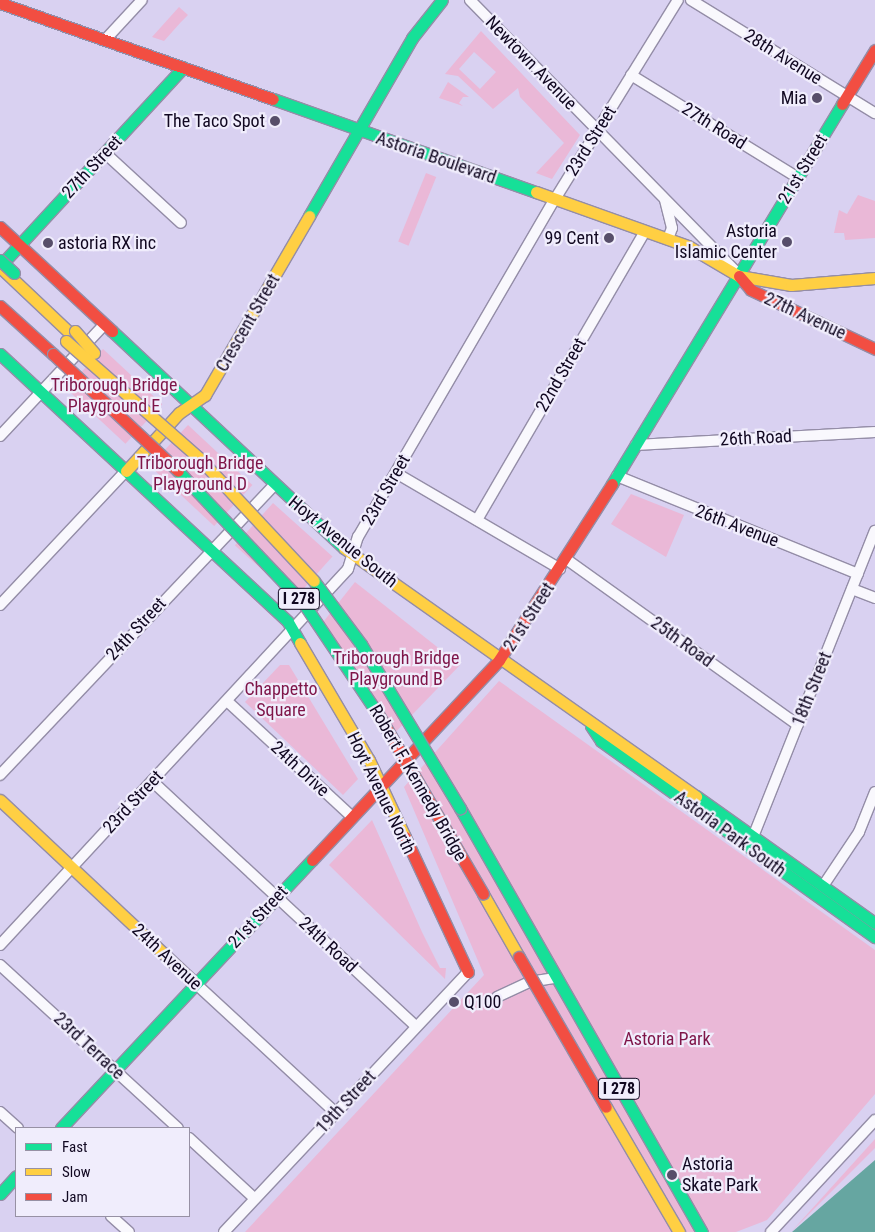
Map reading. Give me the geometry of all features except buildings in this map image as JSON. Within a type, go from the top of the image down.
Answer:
[{"type":"main road","name":"Crescent Street","points":[[126,471],[191,406],[205,395],[360,132],[412,38],[442,0]]},
{"type":"main road","name":"Astoria Boulevard","points":[[0,3],[360,132],[668,239],[739,276],[791,285],[875,278]]},
{"type":"main road","name":"21st Street","points":[[62,1127],[499,660],[563,564],[875,50]]},
{"type":"main road","name":"27th Street","points":[[0,267],[183,68]]},
{"type":"main road","name":"Hoyt Avenue South","points":[[0,228],[274,485],[353,554],[499,660]]},
{"type":"main road","points":[[0,260],[7,278]]},
{"type":"main road","points":[[0,267],[7,278],[71,336],[94,353],[120,388]]},
{"type":"main road","name":"27th Avenue","points":[[739,276],[751,290],[875,349]]},
{"type":"main road","name":"Robert F. Kennedy Bridge","points":[[0,306],[210,500],[325,632],[382,720],[679,1232]]},
{"type":"main road","name":"I 278","points":[[71,336],[120,388]]},
{"type":"main road","name":"Hoyt Avenue North","points":[[0,354],[211,550],[294,630],[380,785],[468,972]]},
{"type":"main road","name":"Robert F. Kennedy Bridge","points":[[120,388],[250,507],[356,636],[460,808],[702,1232]]},
{"type":"main road","name":"Astoria Park South","points":[[499,660],[590,726],[610,734],[875,937]]},
{"type":"main road","name":"24th Avenue","points":[[0,800],[195,983]]},
{"type":"main road","name":"Astoria Park South","points":[[751,842],[822,886],[875,924]]},
{"type":"main road","points":[[0,1194],[15,1177]]},
{"type":"street","points":[[105,40],[142,0]]},
{"type":"street","name":"Newtown Avenue","points":[[470,0],[739,276]]},
{"type":"street","name":"23rd Street","points":[[0,945],[294,630],[348,569],[353,554],[396,473],[555,199],[678,0]]},
{"type":"street","name":"28th Avenue","points":[[691,0],[875,113]]},
{"type":"street","name":"27th Road","points":[[631,76],[797,177]]},
{"type":"street","points":[[105,153],[181,223]]},
{"type":"street","points":[[665,199],[672,228],[668,239]]},
{"type":"street","name":"22nd Street","points":[[477,520],[645,231]]},
{"type":"street","points":[[0,436],[104,326]]},
{"type":"street","name":"26th Road","points":[[636,444],[875,432]]},
{"type":"street","name":"Crescent Street","points":[[0,604],[126,471]]},
{"type":"street","name":"25th Road","points":[[396,473],[477,520],[563,564],[798,725]]},
{"type":"street","name":"26th Avenue","points":[[617,476],[858,574]]},
{"type":"street","name":"24th Street","points":[[0,775],[274,485]]},
{"type":"street","name":"18th Street","points":[[751,842],[875,532]]},
{"type":"street","points":[[852,589],[875,598]]},
{"type":"street","name":"24th Drive","points":[[226,701],[351,816]]},
{"type":"street","name":"24th Road","points":[[152,781],[416,1026]]},
{"type":"street","points":[[822,886],[859,832],[875,792]]},
{"type":"street","name":"23rd Terrace","points":[[0,964],[177,1127]]},
{"type":"street","name":"19th Street","points":[[224,1232],[468,972]]},
{"type":"street","points":[[496,998],[529,982],[554,978]]},
{"type":"street","name":"24th Avenue","points":[[195,983],[336,1113]]},
{"type":"street","points":[[0,1112],[17,1127]]},
{"type":"street","points":[[771,1232],[875,1120]]},
{"type":"street","points":[[190,1139],[254,1198]]},
{"type":"street","points":[[112,1217],[129,1232]]},
{"type":"green space","points":[[179,7],[188,15],[164,41],[152,37]]},
{"type":"green space","points":[[481,31],[580,135],[552,179],[536,173],[564,143],[520,97],[518,88],[493,109],[458,76],[445,74]],"holes":[[[474,52],[496,72],[480,89],[459,69]]]},
{"type":"green space","points":[[448,82],[469,97],[463,97],[459,103],[463,106],[439,98]]},
{"type":"green space","points":[[426,173],[436,177],[408,246],[398,242]]},
{"type":"green space","points":[[858,195],[875,201],[875,238],[845,240],[844,233],[834,233],[839,210],[847,214]]},
{"type":"green space","name":"Triborough Bridge Playground E","points":[[103,349],[162,404],[125,444],[66,388]]},
{"type":"green space","name":"Triborough Bridge Playground D","points":[[188,425],[252,485],[214,526],[150,466]]},
{"type":"green space","points":[[631,494],[684,515],[666,557],[611,524]]},
{"type":"green space","points":[[273,503],[332,557],[294,599],[235,545]]},
{"type":"green space","name":"Triborough Bridge Playground B","points":[[355,582],[460,665],[387,741],[320,626]]},
{"type":"green space","name":"Chappetto Square","points":[[280,665],[289,665],[358,779],[343,795],[245,702]]},
{"type":"green space","name":"Astoria Park","points":[[499,681],[875,950],[875,1094],[767,1220],[736,1232],[245,1232],[484,975],[404,787]]},
{"type":"green space","points":[[372,820],[440,968],[446,968],[445,979],[329,865]]},
{"type":"green space","points":[[875,1139],[875,1148],[791,1232]]},
{"type":"shaded area","points":[[875,1160],[875,1232],[792,1232]]},
{"type":"traffic: fast","points":[[309,216],[412,38],[442,0]]},
{"type":"traffic: fast","points":[[0,266],[183,68]]},
{"type":"traffic: fast","points":[[273,99],[536,192]]},
{"type":"traffic: fast","points":[[612,484],[842,104]]},
{"type":"traffic: fast","points":[[0,260],[14,273]]},
{"type":"traffic: fast","points":[[112,331],[344,548]]},
{"type":"traffic: fast","points":[[0,354],[288,622],[300,643]]},
{"type":"traffic: fast","points":[[178,471],[304,604],[378,714]]},
{"type":"traffic: fast","points":[[314,581],[361,644],[460,808]]},
{"type":"traffic: fast","points":[[591,726],[601,741],[875,937]]},
{"type":"traffic: fast","points":[[696,796],[875,923]]},
{"type":"traffic: fast","points":[[460,808],[702,1232]]},
{"type":"traffic: fast","points":[[62,1127],[312,860]]},
{"type":"traffic: fast","points":[[0,1194],[15,1177]]},
{"type":"traffic: slow","points":[[536,192],[688,246],[739,276],[791,285],[875,278]]},
{"type":"traffic: slow","points":[[126,471],[179,413],[205,395],[309,216]]},
{"type":"traffic: slow","points":[[0,267],[72,335]]},
{"type":"traffic: slow","points":[[75,331],[94,353]]},
{"type":"traffic: slow","points":[[66,341],[199,458],[314,581]]},
{"type":"traffic: slow","points":[[344,548],[696,796]]},
{"type":"traffic: slow","points":[[300,643],[369,760],[405,837]]},
{"type":"traffic: slow","points":[[0,800],[195,983]]},
{"type":"traffic: slow","points":[[483,894],[519,957]]},
{"type":"traffic: slow","points":[[606,1107],[679,1232]]},
{"type":"traffic: jam","points":[[0,3],[273,99]]},
{"type":"traffic: jam","points":[[842,104],[875,50]]},
{"type":"traffic: jam","points":[[0,227],[112,331]]},
{"type":"traffic: jam","points":[[739,276],[751,290],[875,349]]},
{"type":"traffic: jam","points":[[0,306],[53,354]]},
{"type":"traffic: jam","points":[[53,354],[178,471]]},
{"type":"traffic: jam","points":[[499,660],[612,484]]},
{"type":"traffic: jam","points":[[312,860],[499,660]]},
{"type":"traffic: jam","points":[[378,714],[483,894]]},
{"type":"traffic: jam","points":[[405,837],[468,972]]},
{"type":"traffic: jam","points":[[519,957],[606,1107]]},
{"type":"place","name":"Mia","points":[[817,98]]},
{"type":"place","name":"The Taco Spot","points":[[275,121]]},
{"type":"place","name":"99 Cent","points":[[609,238]]},
{"type":"place","name":"Astoria Islamic Center","points":[[787,242]]},
{"type":"place","name":"astoria RX inc","points":[[48,243]]},
{"type":"place","name":"Q100","points":[[454,1002]]},
{"type":"place","name":"Astoria Skate Park","points":[[672,1175]]}]
